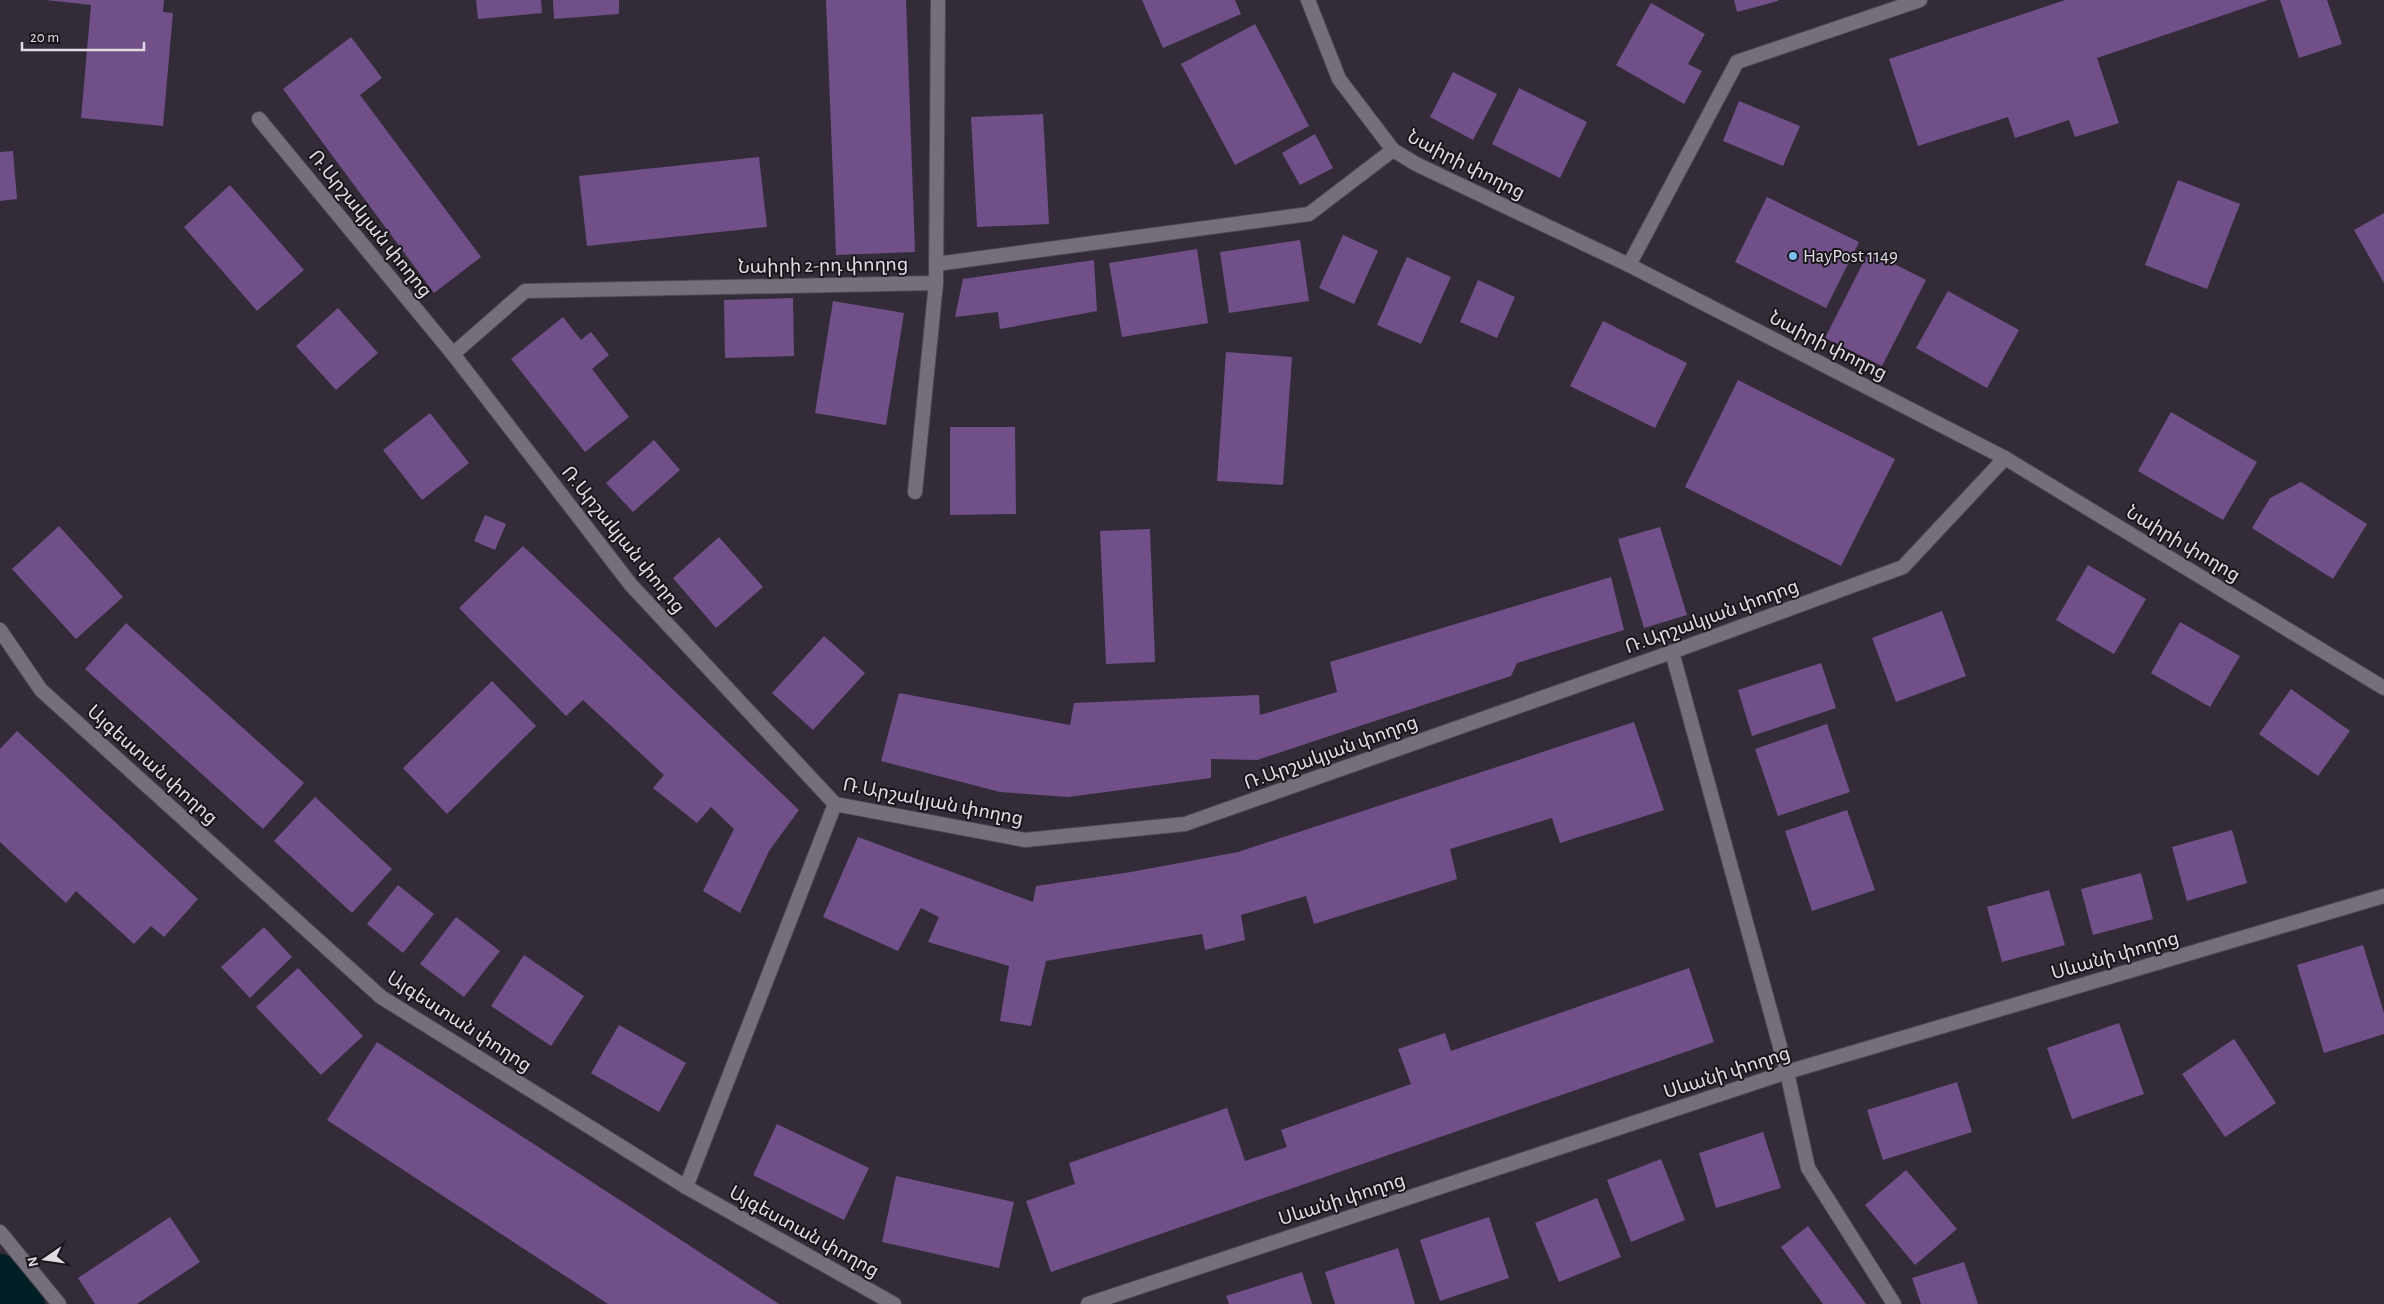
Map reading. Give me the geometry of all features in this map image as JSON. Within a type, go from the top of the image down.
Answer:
[{"type":"street","name":"Նաիրի 2-րդ փողոց","points":[[453,354],[525,290],[936,283],[938,0]]},
{"type":"street","name":"Նաիրի փողոց","points":[[1308,0],[1339,79],[1393,150],[1416,164],[1629,266],[2005,458],[2384,688]]},
{"type":"street","points":[[1629,266],[1737,62],[1920,0]]},
{"type":"street","name":"Ռ.Արշակյան փողոց","points":[[259,119],[453,354],[631,585],[834,804],[1025,840],[1185,824],[1672,652],[1903,567],[2005,458]]},
{"type":"street","points":[[936,264],[1309,214],[1393,150]]},
{"type":"street","points":[[915,492],[936,283]]},
{"type":"street","name":"Այգեստան փողոց","points":[[0,630],[41,690],[381,997],[686,1187],[894,1304]]},
{"type":"street","points":[[1672,652],[1788,1072],[1808,1168],[1894,1304]]},
{"type":"street","points":[[686,1187],[834,804]]},
{"type":"street","name":"Սևանի փողոց","points":[[1088,1304],[1788,1072],[2384,896]]},
{"type":"street","points":[[0,1232],[59,1304]]},
{"type":"building","points":[[46,0],[164,0],[163,12],[173,13],[163,126],[81,118],[91,5]]},
{"type":"building","points":[[476,0],[541,0],[542,13],[478,19]]},
{"type":"building","points":[[553,0],[619,0],[619,14],[554,19]]},
{"type":"building","points":[[826,0],[906,0],[915,252],[836,255]]},
{"type":"building","points":[[1142,0],[1235,0],[1241,14],[1163,48]]},
{"type":"building","points":[[1734,0],[1778,0],[1778,1],[1737,12]]},
{"type":"building","points":[[2065,0],[2268,0],[2097,58],[2119,123],[2075,137],[2069,120],[2015,138],[2008,117],[1918,146],[1889,59]]},
{"type":"building","points":[[2280,0],[2327,0],[2342,44],[2299,58]]},
{"type":"building","points":[[1651,3],[1705,34],[1688,64],[1702,71],[1684,104],[1616,65]]},
{"type":"building","points":[[1255,24],[1309,126],[1235,165],[1181,64]]},
{"type":"building","points":[[351,37],[382,78],[360,95],[481,257],[434,293],[283,89]]},
{"type":"building","points":[[1453,72],[1497,94],[1473,140],[1430,117]]},
{"type":"building","points":[[1519,88],[1587,122],[1560,178],[1492,144]]},
{"type":"building","points":[[1739,101],[1800,126],[1783,166],[1723,141]]},
{"type":"building","points":[[1043,114],[1049,224],[977,227],[971,117]]},
{"type":"building","points":[[1315,134],[1333,168],[1300,185],[1282,153]]},
{"type":"building","points":[[13,151],[17,199],[0,201],[0,152]]},
{"type":"building","points":[[759,157],[767,227],[587,246],[579,176]]},
{"type":"building","points":[[2178,180],[2240,204],[2207,289],[2145,265]]},
{"type":"building","points":[[230,185],[304,270],[257,311],[184,227]]},
{"type":"building","points":[[1767,197],[1859,242],[1826,308],[1735,262]]},
{"type":"building","points":[[2384,213],[2384,283],[2354,230]]},
{"type":"building","points":[[1343,235],[1378,251],[1354,304],[1319,288]]},
{"type":"building","points":[[1300,240],[1309,301],[1229,313],[1220,252]]},
{"type":"building","points":[[1197,249],[1208,323],[1122,337],[1109,263]]},
{"type":"building","points":[[1869,251],[1926,280],[1882,366],[1825,338]]},
{"type":"building","points":[[1407,257],[1451,277],[1421,344],[1377,325]]},
{"type":"building","points":[[1094,260],[1097,311],[1000,329],[998,312],[955,317],[963,279]]},
{"type":"building","points":[[1478,280],[1515,297],[1497,338],[1460,322]]},
{"type":"building","points":[[1948,291],[2019,330],[1987,388],[1916,348]]},
{"type":"building","points":[[793,298],[794,356],[725,358],[724,300]]},
{"type":"building","points":[[833,301],[904,313],[886,425],[815,413]]},
{"type":"building","points":[[338,308],[378,353],[336,390],[296,346]]},
{"type":"building","points":[[563,317],[581,340],[591,332],[609,355],[592,369],[629,417],[585,452],[511,359]]},
{"type":"building","points":[[1603,321],[1687,363],[1655,428],[1570,386]]},
{"type":"building","points":[[1226,352],[1292,357],[1283,485],[1217,481]]},
{"type":"building","points":[[1738,380],[1895,459],[1841,566],[1685,487]]},
{"type":"building","points":[[2171,412],[2257,462],[2223,520],[2138,471]]},
{"type":"building","points":[[430,413],[469,463],[422,500],[383,450]]},
{"type":"building","points":[[950,427],[1015,427],[1016,514],[950,515]]},
{"type":"building","points":[[654,440],[680,470],[633,512],[606,483]]},
{"type":"building","points":[[2301,482],[2367,524],[2333,579],[2252,528],[2270,498]]},
{"type":"building","points":[[485,515],[506,524],[495,550],[474,541]]},
{"type":"building","points":[[59,526],[123,597],[76,639],[12,569]]},
{"type":"building","points":[[1660,527],[1687,615],[1644,628],[1618,539]]},
{"type":"building","points":[[1150,529],[1155,662],[1106,664],[1100,531]]},
{"type":"building","points":[[719,537],[763,587],[716,628],[673,578]]},
{"type":"building","points":[[523,546],[799,810],[769,851],[740,913],[703,891],[734,829],[711,807],[697,823],[653,788],[664,775],[583,700],[566,716],[459,608]]},
{"type":"building","points":[[2088,565],[2146,599],[2114,654],[2056,620]]},
{"type":"building","points":[[1611,577],[1624,630],[1517,663],[1511,676],[1257,760],[1211,759],[1211,778],[1068,797],[1000,792],[881,761],[899,693],[1070,725],[1074,703],[1259,695],[1260,715],[1337,692],[1330,662]]},
{"type":"building","points":[[1942,611],[1966,676],[1896,702],[1872,638]]},
{"type":"building","points":[[2180,622],[2240,656],[2210,707],[2151,673]]},
{"type":"building","points":[[126,623],[304,783],[263,829],[85,669]]},
{"type":"building","points":[[824,636],[865,673],[813,730],[772,693]]},
{"type":"building","points":[[1821,663],[1836,708],[1752,736],[1738,690]]},
{"type":"building","points":[[492,681],[536,726],[447,814],[403,768]]},
{"type":"building","points":[[2291,689],[2350,731],[2318,776],[2259,734]]},
{"type":"building","points":[[1634,722],[1664,810],[1560,843],[1552,818],[1450,849],[1457,879],[1314,924],[1306,896],[1241,915],[1245,940],[1205,950],[1202,934],[1046,961],[1031,1026],[1000,1021],[1009,966],[928,942],[939,917],[921,908],[898,951],[823,917],[858,837],[1033,902],[1036,886],[1131,872],[1238,852]]},
{"type":"building","points":[[1827,724],[1850,792],[1778,816],[1755,749]]},
{"type":"building","points":[[17,731],[198,899],[164,937],[151,926],[134,944],[76,891],[66,903],[0,842],[0,749]]},
{"type":"building","points":[[315,797],[392,869],[352,913],[274,841]]},
{"type":"building","points":[[1847,810],[1875,890],[1812,911],[1785,831]]},
{"type":"building","points":[[2232,830],[2247,883],[2187,901],[2172,847]]},
{"type":"building","points":[[2141,873],[2153,919],[2093,935],[2081,889]]},
{"type":"building","points":[[398,885],[434,914],[403,953],[367,924]]},
{"type":"building","points":[[2049,890],[2065,945],[2002,962],[1987,907]]},
{"type":"building","points":[[456,917],[500,951],[464,997],[420,964]]},
{"type":"building","points":[[264,927],[292,957],[250,998],[221,967]]},
{"type":"building","points":[[2363,945],[2384,1013],[2384,1034],[2324,1053],[2297,965]]},
{"type":"building","points":[[524,955],[584,996],[551,1046],[491,1006]]},
{"type":"building","points":[[298,968],[363,1036],[321,1075],[256,1007]]},
{"type":"building","points":[[1689,968],[1714,1042],[1051,1272],[1026,1201],[1075,1184],[1069,1163],[1227,1108],[1245,1161],[1287,1147],[1281,1130],[1411,1084],[1398,1049],[1445,1033],[1451,1051]]},
{"type":"building","points":[[2119,1023],[2144,1094],[2072,1119],[2047,1048]]},
{"type":"building","points":[[619,1025],[686,1063],[659,1112],[591,1073]]},
{"type":"building","points":[[2234,1039],[2276,1103],[2225,1137],[2182,1074]]},
{"type":"building","points":[[377,1042],[779,1304],[608,1304],[327,1120]]},
{"type":"building","points":[[1957,1082],[1972,1132],[1883,1160],[1867,1110]]},
{"type":"building","points":[[777,1124],[869,1168],[844,1220],[753,1175]]},
{"type":"building","points":[[1763,1132],[1781,1188],[1716,1208],[1699,1153]]},
{"type":"building","points":[[1661,1159],[1685,1220],[1631,1242],[1607,1180]]},
{"type":"building","points":[[1906,1170],[1957,1229],[1915,1265],[1865,1205]]},
{"type":"building","points":[[896,1176],[1014,1202],[999,1268],[882,1242]]},
{"type":"building","points":[[1597,1198],[1621,1257],[1559,1282],[1535,1223]]},
{"type":"building","points":[[170,1217],[200,1262],[137,1304],[95,1304],[78,1278]]},
{"type":"building","points":[[1489,1217],[1509,1278],[1440,1301],[1420,1240]]},
{"type":"building","points":[[1808,1226],[1866,1304],[1823,1304],[1781,1247]]},
{"type":"building","points":[[1398,1248],[1415,1304],[1335,1304],[1325,1272]]},
{"type":"building","points":[[1964,1262],[1978,1304],[1921,1304],[1912,1278]]},
{"type":"building","points":[[1302,1272],[1312,1304],[1229,1304],[1226,1296]]},
{"type":"waterway","points":[[0,1275],[24,1304]]},
{"type":"place","name":"HayPost 1149","points":[[1793,256]]}]
